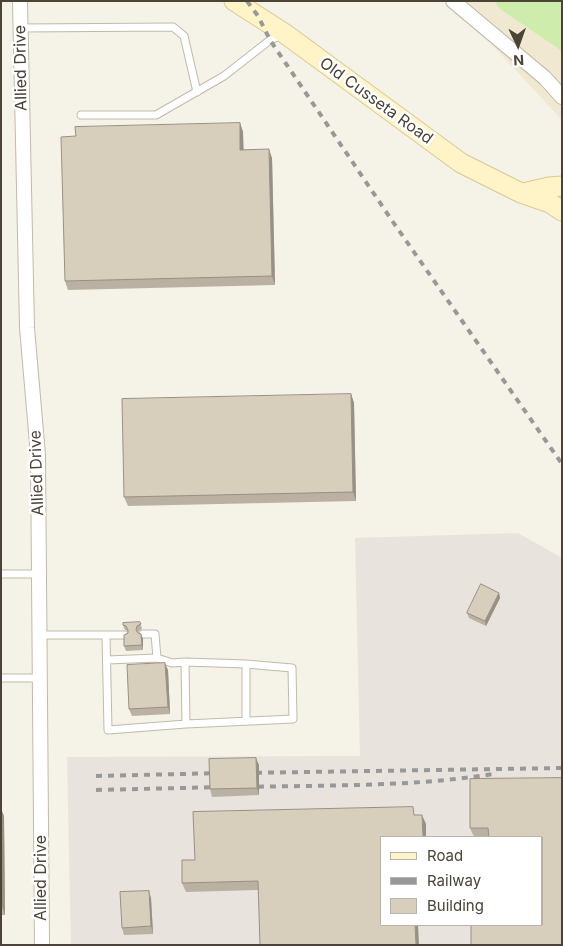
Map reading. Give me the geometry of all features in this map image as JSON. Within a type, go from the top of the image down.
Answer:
[{"type":"street","name":"Allied Drive","points":[[20,1],[27,328],[38,455],[42,945]]},
{"type":"street","name":"Old Cusseta Road","points":[[234,1],[284,33],[461,163],[522,193],[550,203],[562,211]]},
{"type":"street","points":[[453,1],[546,78],[562,96]]},
{"type":"street","points":[[522,193],[562,186]]},
{"type":"lane","points":[[20,28],[173,27],[184,36],[197,92]]},
{"type":"lane","points":[[81,115],[156,115],[224,76],[270,40],[284,33]]},
{"type":"lane","points":[[1,574],[39,574]]},
{"type":"lane","points":[[143,634],[155,634],[157,658]]},
{"type":"lane","points":[[40,635],[125,635]]},
{"type":"lane","points":[[106,635],[108,730],[293,719],[292,668],[246,664],[172,663],[157,658],[107,660]]},
{"type":"lane","points":[[185,662],[186,724]]},
{"type":"lane","points":[[246,664],[246,721]]},
{"type":"lane","points":[[1,678],[40,678]]},
{"type":"shaded area","points":[[458,1],[562,1],[562,120],[481,33]]},
{"type":"shaded area","points":[[518,533],[562,558],[562,945],[71,945],[67,757],[360,756],[355,538]]},
{"type":"green space","points":[[494,1],[562,1],[562,51],[500,9]]},
{"type":"building","points":[[240,123],[240,150],[269,149],[272,276],[65,281],[61,137],[76,136],[75,127]]},
{"type":"building","points":[[351,394],[353,492],[124,497],[122,399]]},
{"type":"building","points":[[481,584],[499,593],[485,621],[467,613]]},
{"type":"building","points":[[140,622],[141,624],[137,626],[136,630],[141,634],[142,645],[124,646],[124,635],[128,633],[128,630],[123,623]]},
{"type":"building","points":[[165,663],[168,707],[129,709],[127,665]]},
{"type":"building","points":[[256,758],[257,788],[210,789],[209,759]]},
{"type":"building","points":[[562,778],[562,945],[471,945],[471,926],[543,926],[543,836],[489,836],[488,828],[470,828],[470,779]]},
{"type":"building","points":[[413,807],[414,815],[422,815],[423,836],[380,836],[380,926],[415,926],[416,945],[260,945],[258,881],[182,883],[182,860],[195,860],[193,812]]},
{"type":"building","points":[[1,852],[2,906],[1,906]]},
{"type":"building","points":[[149,891],[151,926],[122,928],[120,892]]},
{"type":"railway","points":[[247,1],[258,16],[270,40],[393,222],[562,464]]},
{"type":"railway","points":[[244,773],[562,768]]},
{"type":"railway","points":[[96,776],[224,773]]},
{"type":"railway","points":[[246,787],[401,783],[493,774]]},
{"type":"railway","points":[[96,790],[224,787]]}]
